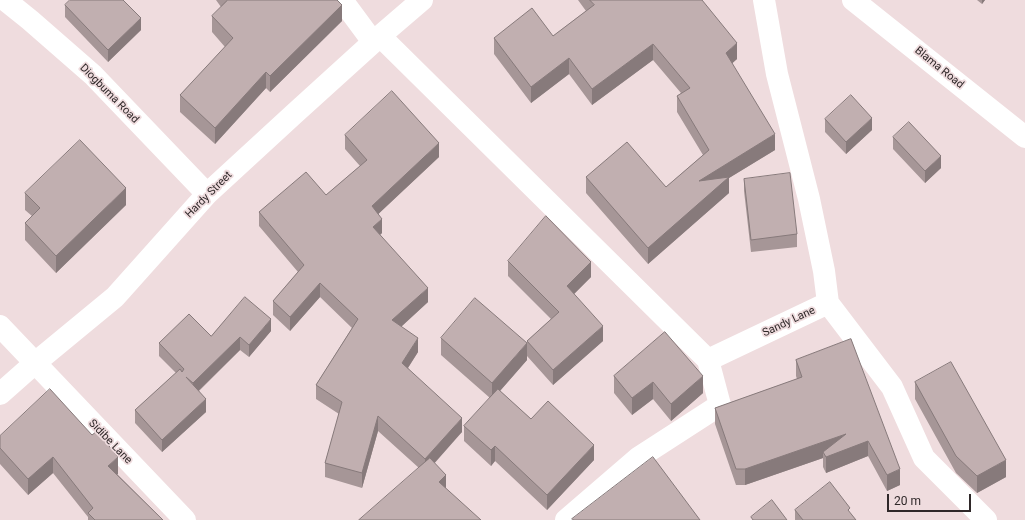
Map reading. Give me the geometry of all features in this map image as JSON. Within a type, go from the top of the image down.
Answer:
[{"type":"street","name":"Diogbuma Road","points":[[5,0],[93,75],[207,194]]},
{"type":"street","points":[[342,0],[377,39],[708,360],[720,405],[638,458],[566,520]]},
{"type":"street","name":"Hardy Street","points":[[0,394],[115,297],[207,194],[422,0]]},
{"type":"street","name":"Sandy Lane","points":[[708,360],[828,303],[824,271],[810,207],[777,74],[764,0]]},
{"type":"street","name":"Blama Road","points":[[854,0],[1025,137]]},
{"type":"street","points":[[828,303],[892,387],[924,458],[986,520]]},
{"type":"street","name":"Sidibe Lane","points":[[0,326],[186,520]]},
{"type":"building","points":[[70,0],[123,0],[141,18],[108,50],[65,5]]},
{"type":"building","points":[[228,0],[337,0],[342,5],[270,76],[266,72],[215,128],[180,95],[233,38],[212,16]]},
{"type":"building","points":[[590,0],[702,0],[737,43],[726,53],[775,134],[699,181],[729,177],[648,248],[586,177],[627,142],[666,187],[709,150],[677,96],[690,88],[653,44],[592,89],[569,58],[531,87],[494,38],[532,8],[553,36],[594,5]]},
{"type":"building","points":[[392,91],[439,143],[372,206],[382,219],[373,227],[428,288],[392,320],[418,338],[402,363],[462,418],[425,459],[378,416],[362,473],[325,463],[342,402],[316,385],[358,319],[320,283],[290,317],[273,301],[304,265],[259,212],[306,172],[326,195],[367,160],[345,135]]},
{"type":"building","points":[[851,95],[872,118],[846,142],[825,119]]},
{"type":"building","points":[[909,122],[941,156],[925,171],[893,137]]},
{"type":"building","points":[[80,140],[126,188],[56,256],[25,223],[40,208],[25,193]]},
{"type":"building","points":[[790,173],[797,234],[751,240],[744,179]]},
{"type":"building","points":[[546,216],[591,262],[567,286],[603,326],[553,370],[527,341],[559,312],[508,261]]},
{"type":"building","points":[[245,297],[271,319],[249,345],[240,337],[193,383],[186,377],[206,399],[162,440],[135,410],[180,369],[182,372],[184,369],[159,343],[189,314],[211,336]]},
{"type":"building","points":[[475,298],[527,343],[492,383],[441,338]]},
{"type":"building","points":[[665,332],[703,376],[671,404],[653,382],[632,398],[614,376]]},
{"type":"building","points":[[851,339],[900,469],[887,475],[868,441],[826,457],[823,452],[846,434],[745,469],[736,469],[715,408],[802,377],[796,360]]},
{"type":"building","points":[[951,362],[1006,460],[977,476],[956,456],[915,382]]},
{"type":"building","points":[[50,389],[92,435],[97,431],[118,457],[108,466],[163,520],[95,520],[88,513],[93,508],[53,457],[28,479],[0,448],[0,436]]},
{"type":"building","points":[[498,389],[531,419],[548,401],[594,445],[547,495],[495,446],[491,450],[464,426]]},
{"type":"building","points":[[653,457],[700,520],[572,519]]},
{"type":"building","points":[[430,458],[446,475],[439,482],[481,520],[359,520]]},
{"type":"building","points":[[830,482],[850,508],[848,510],[856,520],[803,520],[795,510]]},
{"type":"building","points":[[772,500],[787,520],[753,520],[751,517]]}]
